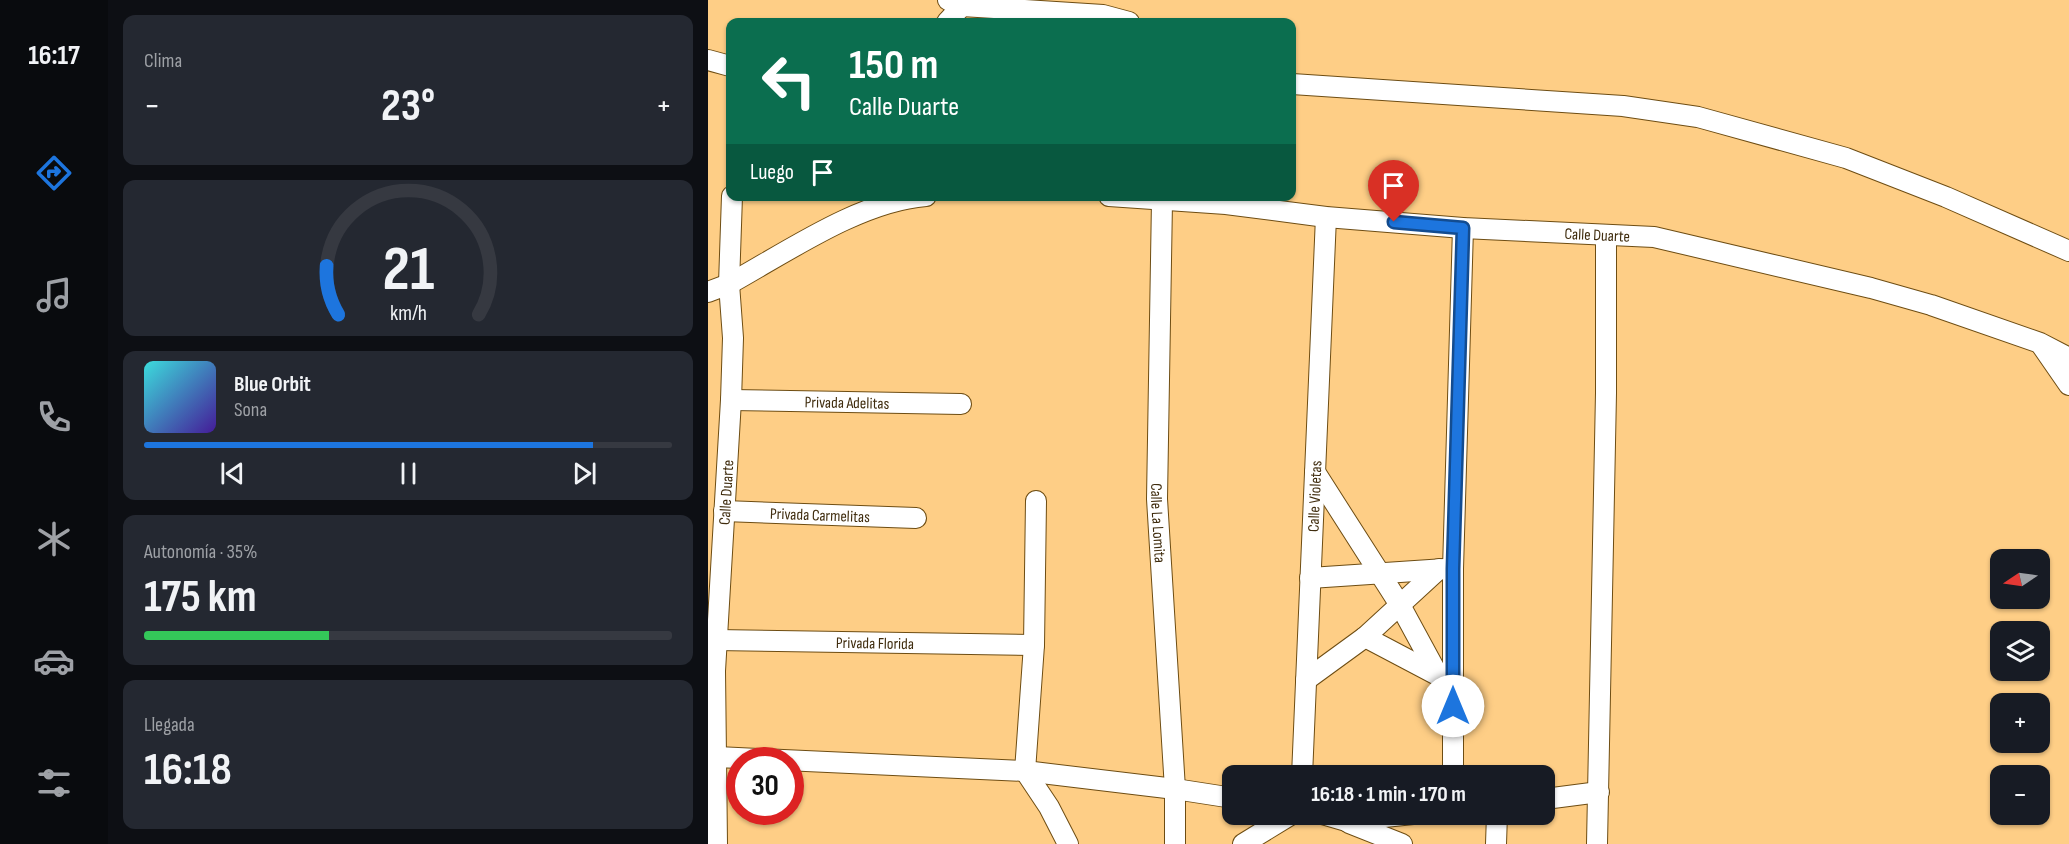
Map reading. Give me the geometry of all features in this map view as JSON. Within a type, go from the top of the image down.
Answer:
[{"type":"street","points":[[949,18],[955,3],[1103,15],[1114,18]]},
{"type":"street","points":[[708,60],[726,65]]},
{"type":"street","points":[[1296,84],[1623,106],[1698,117],[1846,158],[1946,197],[2069,251]]},
{"type":"street","name":"Calle Duarte","points":[[717,844],[717,757],[711,671],[716,640],[731,400],[733,338],[729,284],[732,201]]},
{"type":"street","points":[[708,292],[729,284],[849,217],[899,201]]},
{"type":"street","name":"Calle Duarte","points":[[1162,201],[1226,204],[1326,216],[1463,228],[1654,237],[1871,288],[1931,305],[2040,343],[2069,358]]},
{"type":"street","name":"Calle La Lomita","points":[[1162,201],[1157,499],[1175,789],[1175,844]]},
{"type":"street","name":"Calle Violetas","points":[[1302,765],[1326,216]]},
{"type":"street","points":[[1452,765],[1446,679],[1446,569],[1463,228]]},
{"type":"street","points":[[1597,844],[1606,404],[1606,235]]},
{"type":"street","points":[[2040,343],[2069,386]]},
{"type":"street","name":"Privada Adelitas","points":[[731,400],[961,405]]},
{"type":"street","points":[[1315,472],[1446,679]]},
{"type":"street","points":[[1036,501],[1034,645],[1025,771],[1049,807],[1068,844]]},
{"type":"street","name":"Privada Carmelitas","points":[[724,511],[916,518]]},
{"type":"street","points":[[1310,578],[1446,569]]},
{"type":"street","points":[[1306,680],[1365,637],[1400,605],[1446,569]]},
{"type":"street","points":[[1365,637],[1446,679]]},
{"type":"street","name":"Privada Florida","points":[[716,640],[1034,645]]},
{"type":"street","points":[[717,757],[1025,771],[1222,796]]},
{"type":"street","points":[[1555,798],[1599,792]]},
{"type":"street","points":[[1243,844],[1274,825]]},
{"type":"street","points":[[1356,825],[1402,844]]},
{"type":"street","points":[[1496,844],[1497,825]]},
{"type":"route","points":[[1394,222],[1463,228],[1453,569],[1453,706]]}]
